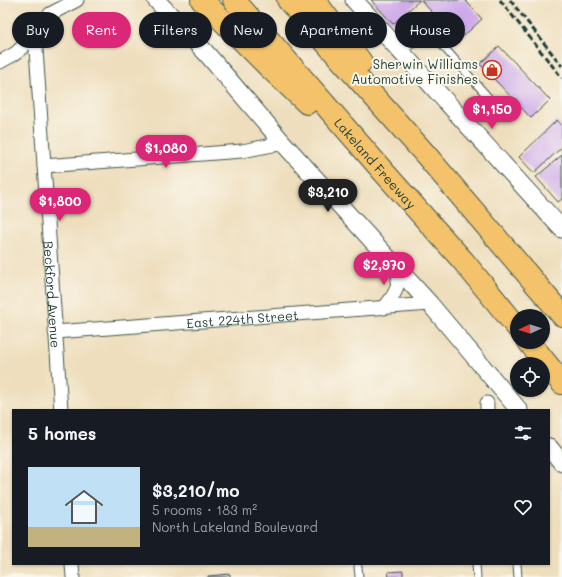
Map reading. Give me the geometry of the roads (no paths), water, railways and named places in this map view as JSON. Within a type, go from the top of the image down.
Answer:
[{"type":"highway","points":[[202,0],[268,67],[381,169]]},
{"type":"highway","name":"Lakeland Freeway","points":[[234,0],[464,262],[510,318]]},
{"type":"highway","points":[[288,0],[426,155],[562,315]]},
{"type":"highway","points":[[314,0],[377,84],[426,155]]},
{"type":"highway","points":[[535,349],[562,383]]},
{"type":"street","points":[[54,12],[77,0]]},
{"type":"street","points":[[156,0],[207,54],[283,143],[430,304],[518,409]]},
{"type":"street","points":[[354,0],[562,229]]},
{"type":"street","points":[[0,62],[16,53],[21,48]]},
{"type":"street","name":"Beckford Avenue","points":[[36,48],[61,409]]},
{"type":"street","points":[[44,166],[242,151],[283,143]]},
{"type":"street","points":[[384,308],[395,294],[399,270]]},
{"type":"street","name":"East 224th Street","points":[[55,332],[430,304]]},
{"type":"street","points":[[550,449],[557,462]]},
{"type":"street","points":[[72,565],[73,577]]},
{"type":"lane","points":[[400,50],[433,35],[488,97],[462,119]]},
{"type":"lane","points":[[476,565],[477,577]]},
{"type":"lane","points":[[517,565],[518,577]]},
{"type":"lane","points":[[358,567],[359,577]]},
{"type":"railway","points":[[500,0],[562,78]]},
{"type":"railway","points":[[510,0],[562,66]]},
{"type":"place","name":"Sherwin Williams Automotive Finishes","points":[[492,70]]}]
